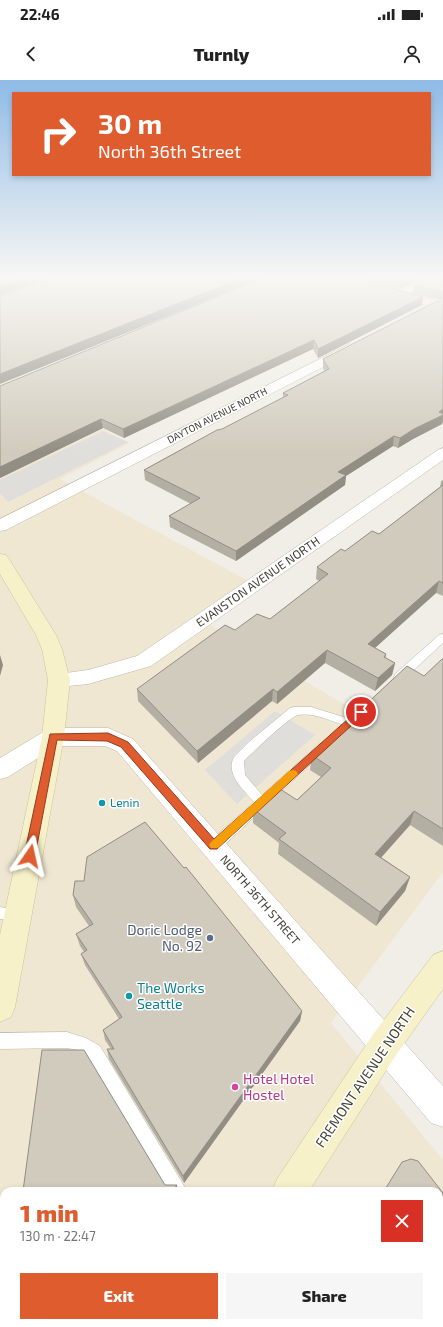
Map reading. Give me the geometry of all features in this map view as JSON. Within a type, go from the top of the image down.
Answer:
[{"type":"main road","points":[[0,559],[46,635],[52,649],[59,680],[53,736],[9,914],[0,1007]]},
{"type":"main road","name":"FREMONT AVENUE NORTH","points":[[292,1187],[385,1044],[443,965]]},
{"type":"street","name":"DAYTON AVENUE NORTH","points":[[0,526],[362,342]]},
{"type":"street","name":"EVANSTON AVENUE NORTH","points":[[59,680],[88,677],[144,661],[443,453]]},
{"type":"street","points":[[0,770],[53,736]]},
{"type":"street","name":"NORTH 36TH STREET","points":[[53,736],[108,737],[125,745],[443,1111]]},
{"type":"lane","points":[[390,685],[443,637]]},
{"type":"lane","points":[[214,846],[352,720],[311,711],[294,711],[254,744],[238,760],[239,776],[261,802]]},
{"type":"lane","points":[[0,1041],[67,1040],[82,1043],[94,1052],[176,1187]]},
{"type":"shaded area","points":[[0,378],[130,443],[60,479],[254,584],[204,621],[357,712],[397,674],[443,700],[443,872],[331,1023],[443,1160],[443,1187],[0,1187]]},
{"type":"shaded area","points":[[103,431],[128,442],[8,502],[0,493],[0,480]]},
{"type":"shaded area","points":[[275,711],[315,735],[237,804],[205,770]]},
{"type":"building","points":[[0,336],[95,336],[0,374]]},
{"type":"building","points":[[121,336],[344,336],[318,349],[314,340],[123,429],[101,419],[0,467],[0,386]]},
{"type":"building","points":[[368,336],[443,336],[443,409],[439,412],[443,415],[414,429],[400,438],[394,436],[338,472],[346,475],[236,551],[169,516],[200,498],[144,470],[217,430],[222,429],[288,395],[283,393],[329,369],[323,359]]},
{"type":"building","points":[[443,485],[443,583],[439,581],[368,644],[386,654],[384,657],[395,663],[378,678],[327,650],[277,692],[273,689],[197,751],[137,689],[225,625],[235,630],[257,614],[270,619],[328,574],[317,567],[341,549],[345,551],[372,531],[379,534]]},
{"type":"building","points":[[442,659],[443,829],[414,811],[375,854],[410,877],[380,912],[279,839],[286,833],[253,809],[277,787],[297,800],[331,768],[312,755],[407,666],[424,676]]},
{"type":"building","points":[[145,822],[184,868],[186,867],[302,1011],[183,1176],[107,1049],[114,1049],[103,1030],[122,1017],[81,954],[87,950],[76,934],[93,924],[73,895],[75,881],[84,881],[87,857]]},
{"type":"building","points":[[42,1050],[84,1050],[165,1185],[177,1185],[175,1187],[24,1187]]},
{"type":"building","points":[[411,1159],[418,1161],[438,1187],[386,1187],[402,1162]]},
{"type":"slow traffic","points":[[215,845],[293,774]]},
{"type":"place","name":"Lenin","points":[[102,803]]},
{"type":"place","name":"Doric Lodge No. 92","points":[[210,938]]},
{"type":"place","name":"The Works Seattle","points":[[129,996]]},
{"type":"place","name":"Hotel Hotel Hostel","points":[[235,1087]]},
{"type":"route","points":[[30,856],[53,736],[108,737],[125,745],[214,846],[361,712]]}]
